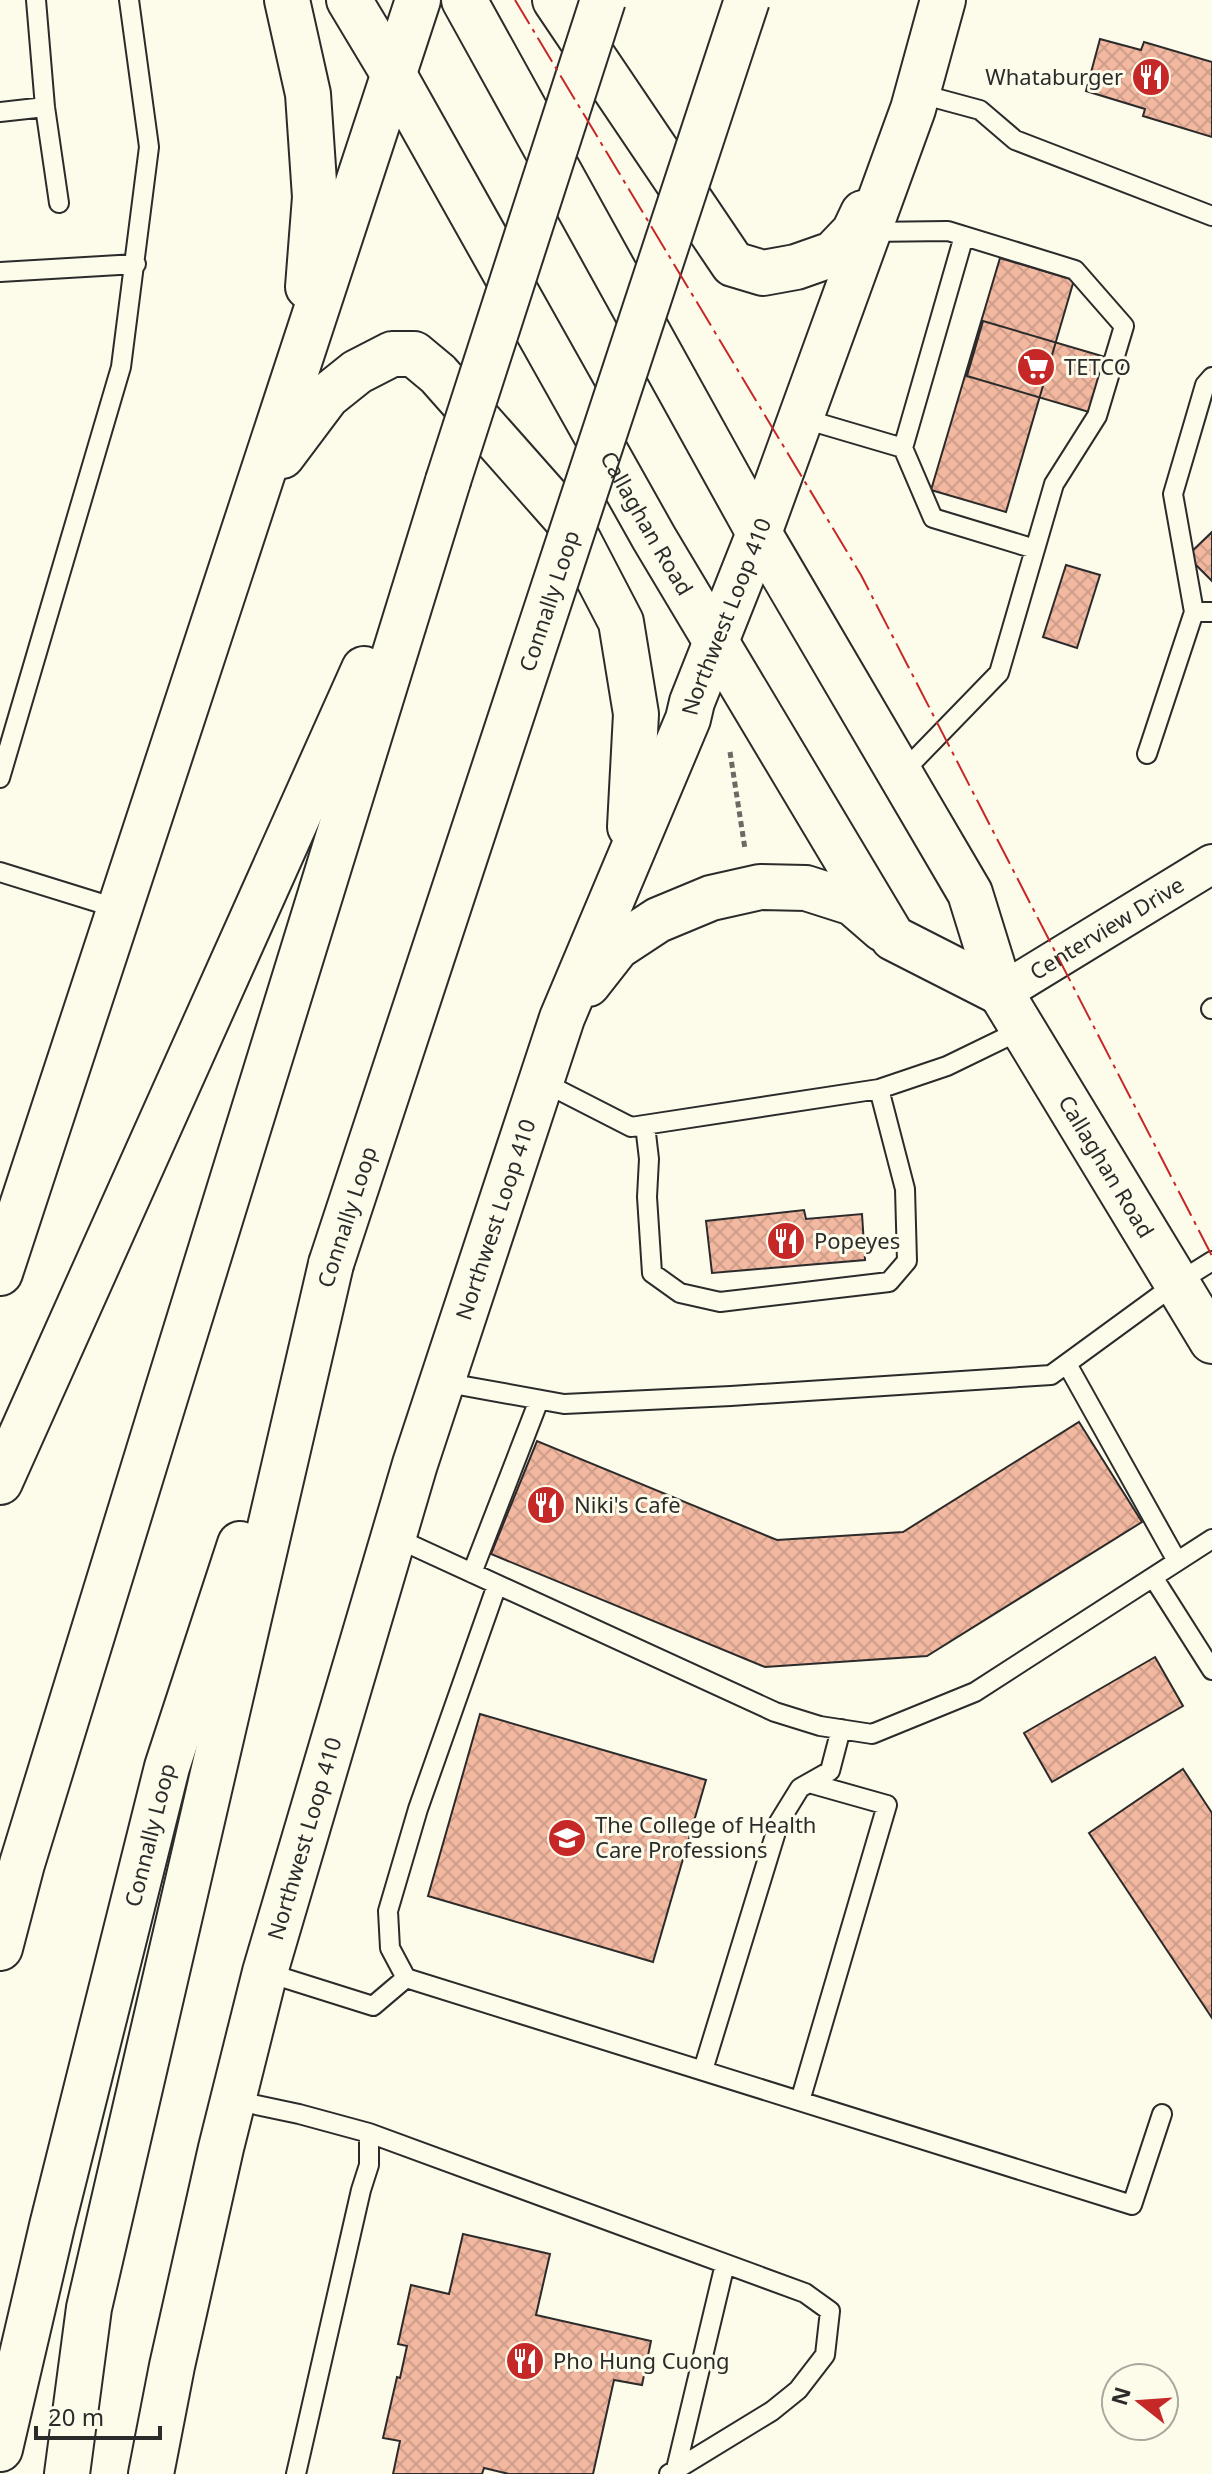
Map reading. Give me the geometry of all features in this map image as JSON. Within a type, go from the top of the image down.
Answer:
[{"type":"main road","points":[[287,0],[308,94],[315,197],[303,356]]},
{"type":"main road","name":"Callaghan Road","points":[[349,0],[647,524],[893,938]]},
{"type":"main road","points":[[0,1273],[418,0]]},
{"type":"main road","name":"Callaghan Road","points":[[464,0],[759,533],[970,893],[1012,1011],[1194,1272],[1212,1341]]},
{"type":"main road","points":[[555,0],[733,264],[763,273],[796,267],[833,254],[854,232],[915,101]]},
{"type":"main road","points":[[0,1948],[26,1849],[309,925],[603,0]]},
{"type":"main road","name":"Connally Loop","points":[[0,2449],[52,2226],[167,1767],[747,0]]},
{"type":"main road","name":"Northwest Loop 410","points":[[151,2474],[172,2366],[265,1972],[415,1464],[562,1018],[688,719],[759,533],[915,101],[943,0]]},
{"type":"main road","points":[[259,486],[327,396],[357,372],[392,354],[414,354],[438,374],[569,522],[621,622],[636,714],[628,862]]},
{"type":"main road","points":[[0,1482],[448,481]]},
{"type":"main road","points":[[562,1018],[617,947],[658,920],[711,898],[760,887],[806,888],[853,903],[893,938],[1012,1011]]},
{"type":"main road","points":[[67,2474],[89,2308],[331,1264]]},
{"type":"street","name":"Centerview Drive","points":[[1012,1011],[1212,864]]},
{"type":"lane","points":[[36,0],[45,107],[59,203]]},
{"type":"lane","points":[[0,778],[121,367],[149,147],[129,0]]},
{"type":"lane","points":[[915,101],[980,110],[1015,140],[1212,216]]},
{"type":"lane","points":[[0,112],[45,107]]},
{"type":"lane","points":[[868,232],[948,231],[1075,270],[1124,326],[1097,416],[1054,484],[999,673],[900,775]]},
{"type":"lane","points":[[964,236],[903,448],[933,518],[1035,549]]},
{"type":"lane","points":[[0,272],[136,264]]},
{"type":"lane","points":[[1147,754],[1203,612],[1173,494],[1205,385],[1212,377]]},
{"type":"lane","points":[[801,418],[903,448]]},
{"type":"lane","points":[[0,872],[119,909]]},
{"type":"lane","points":[[541,1081],[631,1127],[645,1125],[879,1089],[947,1066],[1012,1011]]},
{"type":"lane","points":[[645,1125],[652,1273],[680,1293],[720,1302],[889,1282],[907,1261],[905,1189],[879,1089]]},
{"type":"lane","points":[[442,1382],[564,1404],[1051,1375],[1194,1272]]},
{"type":"lane","points":[[1067,1364],[1177,1561]]},
{"type":"lane","points":[[472,1573],[539,1400]]},
{"type":"lane","points":[[394,1537],[775,1712],[820,1726],[872,1734],[975,1692],[1212,1539]]},
{"type":"lane","points":[[1153,1577],[1212,1670]]},
{"type":"lane","points":[[497,1585],[418,1809],[388,1911],[390,1948],[406,1978],[1132,2205],[1162,2114]]},
{"type":"lane","points":[[703,2070],[779,1822],[800,1788],[830,1771],[841,1729]]},
{"type":"lane","points":[[800,2101],[887,1805],[809,1783]]},
{"type":"lane","points":[[265,1972],[373,2006],[406,1978]]},
{"type":"lane","points":[[233,2100],[369,2133],[805,2293],[830,2311],[825,2355],[798,2390],[772,2411],[672,2472]]},
{"type":"lane","points":[[296,2474],[369,2165],[369,2133]]},
{"type":"lane","points":[[672,2472],[725,2264]]},
{"type":"path","points":[[728,739],[746,856]]},
{"type":"building","name":"Whataburger","points":[[1100,39],[1141,50],[1144,42],[1212,62],[1212,137],[1143,116],[1145,109],[1086,91]]},
{"type":"building","points":[[1000,258],[1074,280],[1006,512],[931,490]]},
{"type":"building","name":"TETCO","points":[[983,321],[1105,357],[1089,412],[967,376]]},
{"type":"building","points":[[1212,532],[1212,581],[1187,556]]},
{"type":"building","points":[[1066,565],[1100,575],[1077,648],[1043,637]]},
{"type":"building","name":"Popeyes","points":[[804,1210],[806,1219],[862,1214],[865,1260],[712,1273],[706,1221]]},
{"type":"building","points":[[1079,1422],[1142,1522],[927,1656],[765,1667],[491,1554],[537,1441],[777,1540],[903,1532]]},
{"type":"building","points":[[1155,1657],[1183,1706],[1052,1782],[1024,1733]]},
{"type":"building","name":"The College of Health Care Professions","points":[[480,1714],[706,1780],[653,1962],[428,1896]]},
{"type":"building","points":[[1183,1769],[1212,1813],[1212,2018],[1089,1833]]},
{"type":"building","name":"Pho Hung Cuong","points":[[463,2234],[550,2254],[536,2315],[651,2341],[642,2385],[614,2380],[593,2474],[509,2474],[484,2468],[482,2474],[393,2474],[400,2441],[383,2438],[407,2346],[398,2344],[411,2285],[449,2294]]},
{"type":"power","points":[[515,0],[861,575],[1212,1256]]},
{"type":"place","name":"Whataburger","points":[[1151,77]]},
{"type":"place","name":"TETCO","points":[[1036,367]]},
{"type":"place","name":"Popeyes","points":[[786,1241]]},
{"type":"place","name":"Niki's Cafe","points":[[546,1505]]},
{"type":"place","name":"The College of Health Care Professions","points":[[567,1838]]},
{"type":"place","name":"Pho Hung Cuong","points":[[525,2361]]}]
